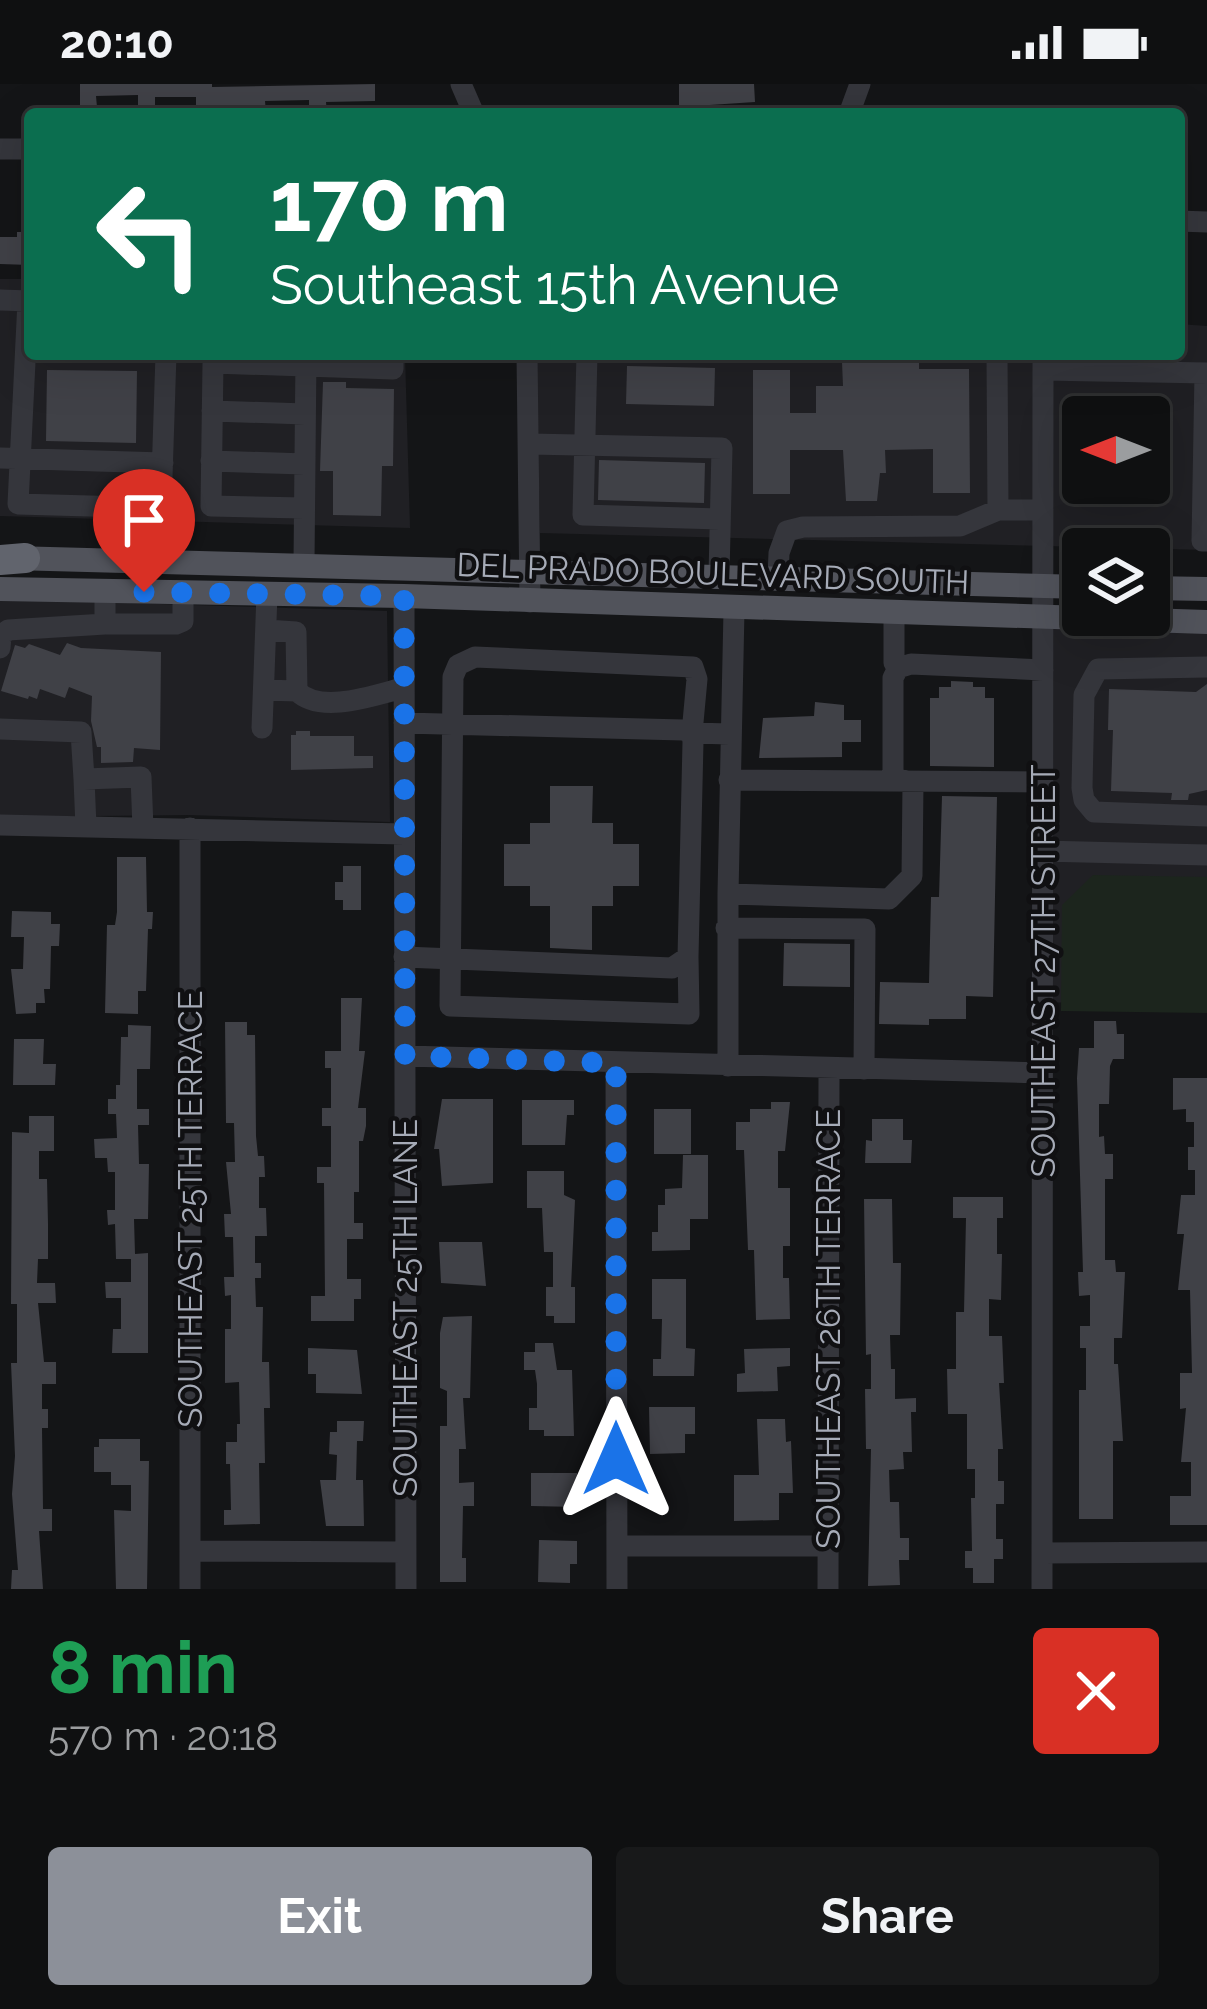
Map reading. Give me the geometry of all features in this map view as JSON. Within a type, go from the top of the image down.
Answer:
[{"type":"main road","name":"DEL PRADO BOULEVARD SOUTH","points":[[6,557],[1062,586]]},
{"type":"main road","points":[[1170,588],[1207,589]]},
{"type":"main road","name":"DEL PRADO BOULEVARD SOUTH","points":[[0,589],[404,596],[1207,622]]},
{"type":"street","points":[[24,343],[10,459],[18,504],[161,508]]},
{"type":"street","points":[[160,560],[166,360]]},
{"type":"street","points":[[304,508],[211,506],[213,363],[306,360],[393,369],[393,360]]},
{"type":"street","points":[[304,563],[306,360]]},
{"type":"street","points":[[527,360],[530,602]]},
{"type":"street","points":[[587,360],[583,515],[720,519]]},
{"type":"street","points":[[997,360],[998,510]]},
{"type":"street","points":[[1043,362],[1206,373],[1202,541],[1207,541]]},
{"type":"street","name":"SOUTHEAST 27TH STREET","points":[[1042,1589],[1043,362]]},
{"type":"street","points":[[212,411],[305,414]]},
{"type":"street","points":[[530,443],[722,448],[718,575]]},
{"type":"street","points":[[10,459],[163,463]]},
{"type":"street","points":[[212,461],[304,464]]},
{"type":"street","points":[[778,577],[779,553],[787,531],[802,526],[960,526],[998,510],[1043,510]]},
{"type":"street","points":[[105,590],[105,624]]},
{"type":"street","points":[[0,648],[1,636],[8,630],[176,625],[183,621],[183,592]]},
{"type":"street","points":[[262,728],[267,594]]},
{"type":"street","name":"SOUTHEAST 25TH LANE","points":[[404,596],[406,1589]]},
{"type":"street","points":[[728,1066],[726,928],[734,610]]},
{"type":"street","points":[[894,613],[898,668]]},
{"type":"street","points":[[266,630],[296,632],[297,692]]},
{"type":"street","points":[[475,657],[693,667],[697,680],[692,733],[689,1014],[450,1006],[453,676],[458,664],[475,657]]},
{"type":"street","points":[[893,778],[893,678],[898,668],[911,664],[1043,670]]},
{"type":"street","points":[[1084,800],[1084,695],[1098,669],[1207,667]]},
{"type":"street","points":[[264,690],[297,692],[315,701],[361,699],[403,688]]},
{"type":"street","points":[[404,723],[730,734]]},
{"type":"street","points":[[0,729],[81,732],[86,826]]},
{"type":"street","points":[[84,779],[141,777],[143,827]]},
{"type":"street","points":[[729,780],[893,778],[1043,792],[1084,800],[1094,812],[1207,816]]},
{"type":"street","points":[[728,894],[889,899],[912,876],[913,783],[893,778]]},
{"type":"street","points":[[0,825],[404,834]]},
{"type":"street","name":"SOUTHEAST 25TH TERRACE","points":[[190,829],[190,1589]]},
{"type":"street","points":[[1042,850],[1207,855],[1207,838]]},
{"type":"street","points":[[726,928],[865,929],[864,1069]]},
{"type":"street","points":[[404,957],[673,968],[688,957]]},
{"type":"street","points":[[405,1056],[1042,1073]]},
{"type":"street","points":[[616,1063],[617,1589]]},
{"type":"street","name":"SOUTHEAST 26TH TERRACE","points":[[828,1589],[829,1068]]},
{"type":"street","points":[[616,1546],[828,1546]]},
{"type":"street","points":[[190,1551],[406,1552]]},
{"type":"street","points":[[1042,1552],[1207,1552]]},
{"type":"shaded area","points":[[0,279],[24,279],[24,360],[405,360],[410,528],[0,516]]},
{"type":"shaded area","points":[[1185,324],[1207,326],[1207,550],[1170,549],[1170,528],[1062,528],[1062,546],[540,533],[536,360],[1185,360]]},
{"type":"shaded area","points":[[0,599],[387,611],[390,822],[189,815],[0,817]]},
{"type":"shaded area","points":[[1039,628],[1062,629],[1062,636],[1207,633],[1207,999],[1037,1003]]},
{"type":"shaded area","points":[[1093,875],[1207,877],[1207,1013],[1061,1011],[1062,905]]},
{"type":"building","points":[[80,84],[375,84],[375,101],[326,102],[326,108],[309,108],[309,100],[265,101],[266,108],[196,108],[196,97],[155,97],[155,108],[138,108],[138,95],[96,96],[97,107],[80,107]]},
{"type":"building","points":[[679,84],[754,84],[755,102],[679,107]]},
{"type":"building","points":[[17,232],[24,232],[24,265],[0,264],[0,237],[17,237]]},
{"type":"building","points":[[919,361],[919,369],[969,369],[970,493],[933,493],[933,449],[885,450],[886,473],[880,473],[877,501],[846,501],[843,450],[790,450],[790,494],[753,494],[753,370],[790,370],[790,413],[816,413],[816,386],[843,386],[842,362]]},
{"type":"building","points":[[627,366],[715,368],[714,406],[626,404]]},
{"type":"building","points":[[47,370],[137,371],[136,443],[46,441]]},
{"type":"building","points":[[323,382],[346,382],[346,388],[394,389],[393,466],[382,466],[381,516],[333,515],[333,471],[320,471]]},
{"type":"building","points":[[599,460],[705,463],[704,503],[598,500]]},
{"type":"building","points":[[67,643],[81,648],[161,652],[160,750],[134,748],[133,762],[101,763],[101,747],[97,747],[91,721],[92,696],[69,687],[65,698],[40,689],[37,699],[1,691],[15,645],[25,648],[29,644],[60,655]]},
{"type":"building","points":[[951,681],[973,682],[973,687],[985,687],[985,698],[994,698],[994,767],[930,766],[930,698],[939,698],[939,687],[951,687]]},
{"type":"building","points":[[1207,684],[1207,790],[1189,794],[1188,800],[1171,800],[1172,793],[1111,791],[1109,689],[1196,692]]},
{"type":"building","points":[[815,702],[844,705],[844,720],[861,720],[861,742],[842,742],[842,757],[759,758],[763,718],[814,716]]},
{"type":"building","points":[[310,731],[310,736],[354,736],[354,756],[373,756],[373,768],[291,770],[291,735]]},
{"type":"building","points":[[550,786],[593,786],[592,823],[613,823],[613,844],[639,844],[639,886],[613,886],[613,906],[592,906],[592,950],[550,948],[550,906],[530,906],[530,886],[504,886],[504,844],[530,844],[530,823],[550,823]]},
{"type":"building","points":[[942,796],[997,797],[993,997],[966,996],[966,1019],[929,1019],[929,1025],[879,1024],[880,982],[929,983],[931,897],[939,897]]},
{"type":"building","points":[[117,857],[146,857],[147,912],[153,912],[146,991],[138,991],[138,1014],[105,1013],[107,925],[115,925],[117,912]]},
{"type":"building","points":[[343,866],[361,866],[361,910],[343,910],[343,900],[335,900],[335,882],[343,882]]},
{"type":"building","points":[[12,911],[51,912],[51,924],[60,924],[59,946],[51,946],[50,989],[44,989],[45,1003],[36,1003],[36,1013],[16,1014],[11,969],[23,969],[24,937],[11,937]]},
{"type":"building","points":[[784,943],[850,944],[850,987],[783,986]]},
{"type":"building","points":[[341,998],[362,998],[359,1051],[365,1051],[358,1108],[366,1108],[366,1126],[363,1141],[359,1141],[354,1223],[363,1223],[363,1239],[347,1239],[347,1279],[361,1279],[361,1299],[354,1299],[354,1321],[311,1321],[311,1296],[325,1296],[324,1183],[317,1183],[317,1167],[331,1167],[331,1126],[322,1126],[322,1108],[331,1108],[331,1068],[325,1068],[325,1051],[341,1051]]},
{"type":"building","points":[[1094,1021],[1116,1021],[1117,1034],[1124,1034],[1124,1059],[1113,1059],[1110,1066],[1109,1104],[1099,1104],[1099,1137],[1104,1136],[1105,1154],[1113,1154],[1113,1179],[1105,1179],[1105,1260],[1115,1260],[1116,1272],[1125,1272],[1122,1338],[1114,1338],[1123,1441],[1113,1441],[1113,1519],[1079,1519],[1079,1390],[1086,1390],[1086,1348],[1080,1348],[1080,1326],[1090,1326],[1090,1295],[1079,1296],[1078,1272],[1083,1272],[1077,1078],[1079,1048],[1094,1048]]},
{"type":"building","points":[[225,1022],[247,1022],[247,1035],[255,1035],[256,1136],[258,1156],[264,1156],[259,1208],[266,1208],[267,1236],[255,1236],[255,1263],[261,1263],[261,1278],[255,1278],[256,1307],[263,1307],[262,1362],[269,1362],[270,1408],[264,1408],[265,1463],[259,1463],[260,1524],[224,1525],[224,1510],[231,1510],[226,1442],[237,1442],[240,1424],[239,1382],[225,1383],[225,1329],[231,1329],[231,1295],[225,1296],[224,1277],[234,1277],[233,1237],[225,1237],[224,1214],[231,1214],[226,1162],[235,1162],[234,1123],[226,1123]]},
{"type":"building","points":[[128,1025],[151,1026],[150,1069],[137,1069],[137,1109],[149,1109],[149,1125],[138,1125],[139,1164],[149,1164],[148,1219],[134,1219],[135,1254],[148,1253],[148,1353],[112,1353],[113,1329],[121,1329],[121,1298],[106,1298],[105,1282],[131,1282],[131,1259],[116,1259],[115,1224],[108,1225],[107,1210],[115,1210],[115,1172],[108,1172],[107,1158],[95,1158],[94,1139],[117,1138],[116,1114],[108,1114],[108,1099],[116,1099],[116,1085],[120,1085],[121,1037],[128,1037]]},
{"type":"building","points":[[14,1039],[44,1039],[43,1064],[56,1064],[55,1085],[13,1085]]},
{"type":"building","points":[[1173,1078],[1207,1078],[1207,1525],[1170,1525],[1170,1496],[1191,1496],[1191,1462],[1181,1462],[1186,1408],[1180,1409],[1180,1373],[1192,1373],[1190,1290],[1178,1290],[1184,1234],[1177,1234],[1181,1195],[1195,1195],[1195,1170],[1188,1170],[1194,1122],[1186,1122],[1186,1109],[1173,1110]]},
{"type":"building","points":[[442,1099],[493,1099],[493,1183],[442,1186],[439,1149],[434,1149]]},
{"type":"building","points":[[522,1100],[574,1100],[574,1115],[567,1115],[565,1145],[522,1145]]},
{"type":"building","points":[[771,1102],[790,1102],[785,1151],[778,1151],[778,1188],[790,1188],[790,1246],[783,1246],[783,1278],[789,1278],[790,1319],[756,1320],[744,1150],[736,1150],[736,1122],[750,1122],[750,1109],[771,1109]]},
{"type":"building","points":[[654,1109],[691,1109],[691,1154],[654,1154]]},
{"type":"building","points":[[29,1116],[54,1116],[54,1151],[39,1151],[39,1179],[47,1179],[48,1259],[38,1259],[37,1283],[55,1283],[56,1303],[38,1303],[44,1362],[56,1362],[56,1384],[42,1384],[42,1409],[48,1409],[48,1428],[42,1428],[43,1509],[52,1509],[52,1531],[39,1531],[43,1589],[11,1589],[12,1570],[18,1570],[12,1494],[11,1363],[17,1363],[17,1304],[11,1304],[12,1132],[29,1133]]},
{"type":"building","points":[[872,1119],[903,1119],[903,1140],[912,1140],[911,1163],[865,1163]]},
{"type":"building","points":[[683,1155],[708,1155],[708,1219],[690,1219],[690,1250],[652,1251],[652,1232],[658,1232],[658,1205],[665,1205],[665,1189],[682,1188]]},
{"type":"building","points":[[527,1171],[564,1171],[564,1195],[575,1200],[571,1287],[575,1287],[575,1323],[554,1323],[554,1316],[546,1316],[546,1287],[553,1287],[553,1252],[544,1252],[542,1208],[527,1208]]},
{"type":"building","points":[[953,1197],[1003,1197],[1003,1218],[997,1218],[1001,1300],[989,1299],[989,1336],[1002,1336],[1004,1383],[999,1383],[1003,1449],[998,1449],[998,1481],[1004,1481],[1004,1504],[996,1504],[996,1539],[1003,1539],[1003,1559],[994,1559],[994,1583],[973,1583],[973,1568],[965,1568],[965,1551],[972,1551],[975,1469],[967,1469],[967,1414],[948,1414],[947,1369],[956,1369],[956,1312],[964,1312],[966,1218],[953,1218]]},
{"type":"building","points":[[864,1199],[892,1199],[893,1263],[901,1263],[900,1335],[890,1335],[891,1369],[895,1369],[895,1399],[916,1398],[916,1412],[911,1412],[912,1452],[903,1452],[904,1469],[889,1470],[890,1502],[899,1502],[900,1538],[909,1538],[909,1560],[899,1560],[900,1585],[868,1586],[871,1449],[866,1449],[865,1389],[871,1389],[871,1354],[866,1355]]},
{"type":"building","points":[[439,1242],[482,1242],[486,1286],[441,1283]]},
{"type":"building","points":[[652,1279],[686,1279],[686,1348],[695,1349],[694,1376],[653,1376],[653,1359],[661,1359],[662,1319],[652,1319]]},
{"type":"building","points":[[472,1316],[470,1398],[463,1398],[466,1449],[459,1449],[459,1483],[474,1482],[474,1506],[463,1506],[466,1582],[440,1582],[440,1426],[447,1426],[447,1391],[440,1388],[440,1333],[443,1317]]},
{"type":"building","points":[[535,1343],[553,1343],[557,1370],[572,1370],[574,1436],[544,1436],[544,1430],[529,1430],[529,1408],[537,1408],[537,1384],[535,1370],[524,1370],[524,1352],[535,1352]]},
{"type":"building","points":[[308,1348],[357,1350],[362,1394],[316,1393],[316,1374],[308,1374]]},
{"type":"building","points":[[790,1348],[790,1366],[777,1367],[778,1391],[737,1392],[737,1374],[745,1373],[744,1349]]},
{"type":"building","points":[[649,1407],[695,1407],[695,1434],[685,1434],[685,1453],[650,1454]]},
{"type":"building","points":[[757,1419],[785,1419],[786,1442],[791,1441],[793,1493],[779,1493],[779,1520],[734,1521],[734,1475],[759,1475]]},
{"type":"building","points":[[337,1421],[364,1421],[363,1441],[357,1441],[356,1480],[363,1480],[364,1526],[326,1526],[320,1480],[336,1480],[337,1455],[329,1454],[330,1432],[337,1432]]},
{"type":"building","points":[[99,1439],[140,1439],[140,1461],[149,1461],[147,1589],[116,1589],[114,1510],[131,1511],[131,1485],[111,1485],[111,1472],[94,1472],[94,1447],[99,1447]]},
{"type":"building","points":[[531,1473],[577,1473],[578,1507],[531,1506]]},
{"type":"building","points":[[539,1540],[577,1541],[577,1564],[570,1564],[570,1583],[538,1582]]},
{"type":"route","points":[[144,592],[404,596],[405,1056],[616,1063],[616,1459]]}]
